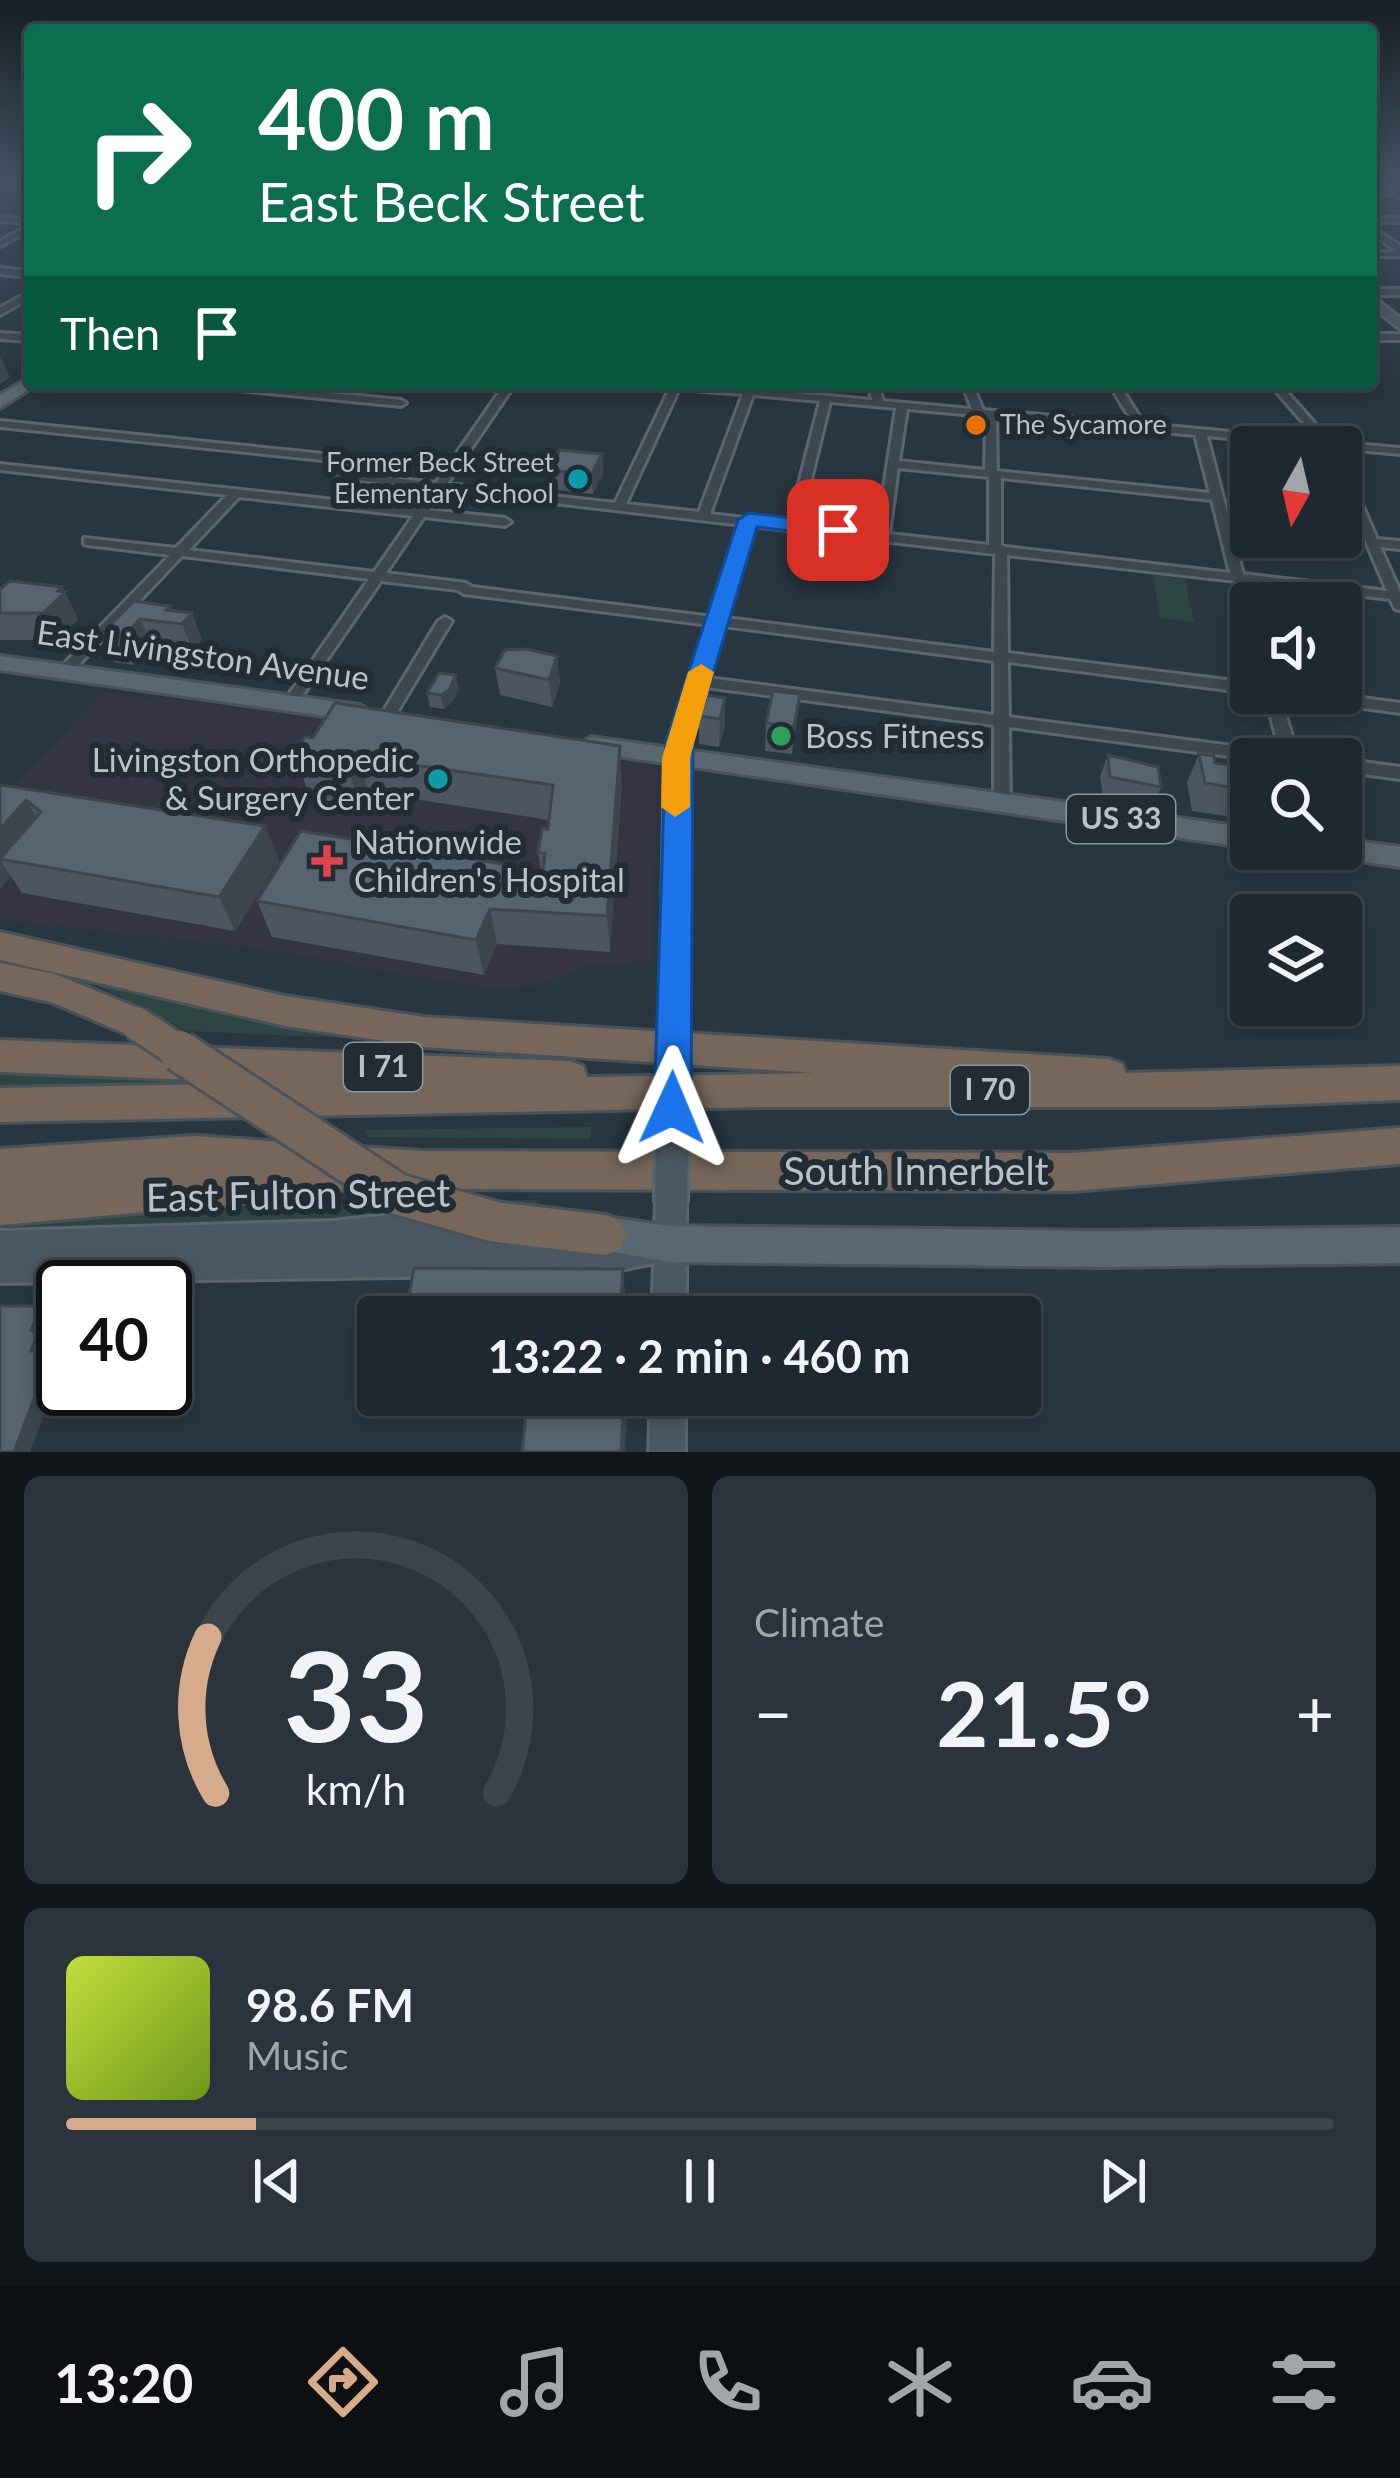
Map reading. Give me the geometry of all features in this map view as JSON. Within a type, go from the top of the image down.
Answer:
[{"type":"highway","points":[[0,946],[285,1011],[424,1032],[1079,1071],[1215,1090]]},
{"type":"highway","points":[[0,977],[55,988],[136,1023],[397,1195],[495,1222],[606,1234]]},
{"type":"highway","name":"I 71","points":[[0,1056],[376,1067],[766,1090]]},
{"type":"highway","name":"I 70","points":[[0,1105],[766,1090],[1215,1090],[1400,1083]]},
{"type":"highway","name":"South Innerbelt","points":[[0,1168],[195,1154],[422,1170],[1073,1172],[1400,1146]]},
{"type":"highway","points":[[0,1205],[422,1170]]},
{"type":"main road","name":"East Livingston Avenue","points":[[0,663],[397,718]]},
{"type":"main road","name":"US 33","points":[[566,741],[1230,835]]},
{"type":"main road","points":[[1362,852],[1400,857]]},
{"type":"main road","name":"East Fulton Street","points":[[606,1234],[669,1244],[1102,1249],[1400,1245]]},
{"type":"street","points":[[1377,302],[1400,325]]},
{"type":"street","points":[[268,390],[401,403]]},
{"type":"street","points":[[290,703],[507,390]]},
{"type":"street","points":[[620,506],[674,390]]},
{"type":"street","points":[[727,390],[792,390],[826,398],[1230,435]]},
{"type":"street","points":[[875,390],[878,403]]},
{"type":"street","points":[[971,390],[985,412],[993,474],[1002,656],[1002,802]]},
{"type":"street","points":[[1118,390],[1140,426]]},
{"type":"street","points":[[1281,390],[1312,426]]},
{"type":"street","points":[[704,515],[748,392]]},
{"type":"street","points":[[794,525],[826,398]]},
{"type":"street","points":[[884,536],[902,405]]},
{"type":"street","points":[[0,424],[352,460],[339,476],[794,525],[1399,599]]},
{"type":"street","points":[[1200,432],[1241,582]]},
{"type":"street","points":[[1362,448],[1400,452]]},
{"type":"street","points":[[893,464],[1217,497]]},
{"type":"street","points":[[0,466],[505,521]]},
{"type":"street","points":[[64,672],[237,492]]},
{"type":"street","points":[[1362,519],[1399,599]]},
{"type":"street","points":[[669,1296],[676,758],[748,520]]},
{"type":"street","points":[[88,541],[1230,685]]},
{"type":"street","points":[[1372,542],[1400,545]]},
{"type":"street","points":[[397,718],[445,621]]},
{"type":"street","points":[[698,681],[1230,751]]},
{"type":"street","points":[[1362,703],[1400,708]]},
{"type":"street","points":[[1362,768],[1400,773]]},
{"type":"street","name":"East Fulton Street","points":[[0,1247],[333,1238],[426,1227],[496,1236],[606,1234]]},
{"type":"street","name":"East Fulton Street","points":[[0,1267],[602,1258],[669,1244]]},
{"type":"street","points":[[668,1416],[668,1452]]},
{"type":"shaded area","name":"Nationwide Children's Hospital","points":[[102,693],[272,710],[649,764],[657,773],[652,962],[592,965],[530,987],[483,988],[250,947],[0,920],[0,802]]},
{"type":"green space","points":[[1153,575],[1185,579],[1194,622],[1160,618]]},
{"type":"green space","points":[[0,957],[442,1042],[187,1031],[101,987],[0,962]]},
{"type":"green space","points":[[0,1073],[247,1082],[0,1087]]},
{"type":"green space","points":[[592,1127],[590,1139],[368,1137],[366,1130]]},
{"type":"green space","points":[[537,1200],[541,1206],[0,1242],[0,1225],[67,1219],[268,1207]]},
{"type":"building","points":[[560,450],[602,454],[591,475],[548,470]]},
{"type":"building","points":[[10,581],[62,587],[58,591],[65,592],[43,613],[0,613],[0,589]]},
{"type":"building","points":[[134,601],[192,613],[182,624],[140,619],[122,638],[101,635]]},
{"type":"building","points":[[505,650],[557,656],[549,680],[495,668]]},
{"type":"building","points":[[439,673],[456,675],[449,690],[441,695],[427,693]]},
{"type":"building","points":[[773,691],[800,694],[794,727],[766,723]]},
{"type":"building","points":[[706,695],[725,698],[720,719],[699,716]]},
{"type":"building","points":[[335,703],[620,746],[607,916],[490,909],[476,940],[257,901],[301,831],[509,865],[500,885],[541,885],[545,853],[538,853],[542,829],[548,829],[553,785],[358,757],[349,770],[298,762],[306,749],[298,747],[305,737],[313,738]]},
{"type":"building","points":[[1199,754],[1230,765],[1230,787],[1205,783]]},
{"type":"building","points":[[1108,755],[1158,767],[1161,787],[1110,777]]},
{"type":"building","points":[[0,785],[265,826],[219,897],[0,859],[41,812],[26,800],[0,829]]},
{"type":"building","points":[[414,1268],[623,1269],[621,1296],[409,1296]]},
{"type":"building","points":[[0,1306],[36,1306],[31,1351],[36,1351],[36,1394],[14,1452],[0,1452]]},
{"type":"building","points":[[526,1416],[623,1416],[621,1452],[522,1452]]},
{"type":"slow traffic","points":[[675,807],[676,758],[701,672]]},
{"type":"place","name":"The Sycamore","points":[[976,425]]},
{"type":"place","name":"Former Beck Street Elementary School","points":[[578,479]]},
{"type":"place","name":"Boss Fitness","points":[[781,736]]},
{"type":"place","name":"Livingston Orthopedic & Surgery Center","points":[[438,779]]},
{"type":"place","name":"Nationwide Children's Hospital","points":[[327,861]]},
{"type":"route","points":[[672,1108],[676,758],[680,741],[748,520],[838,530]]}]
